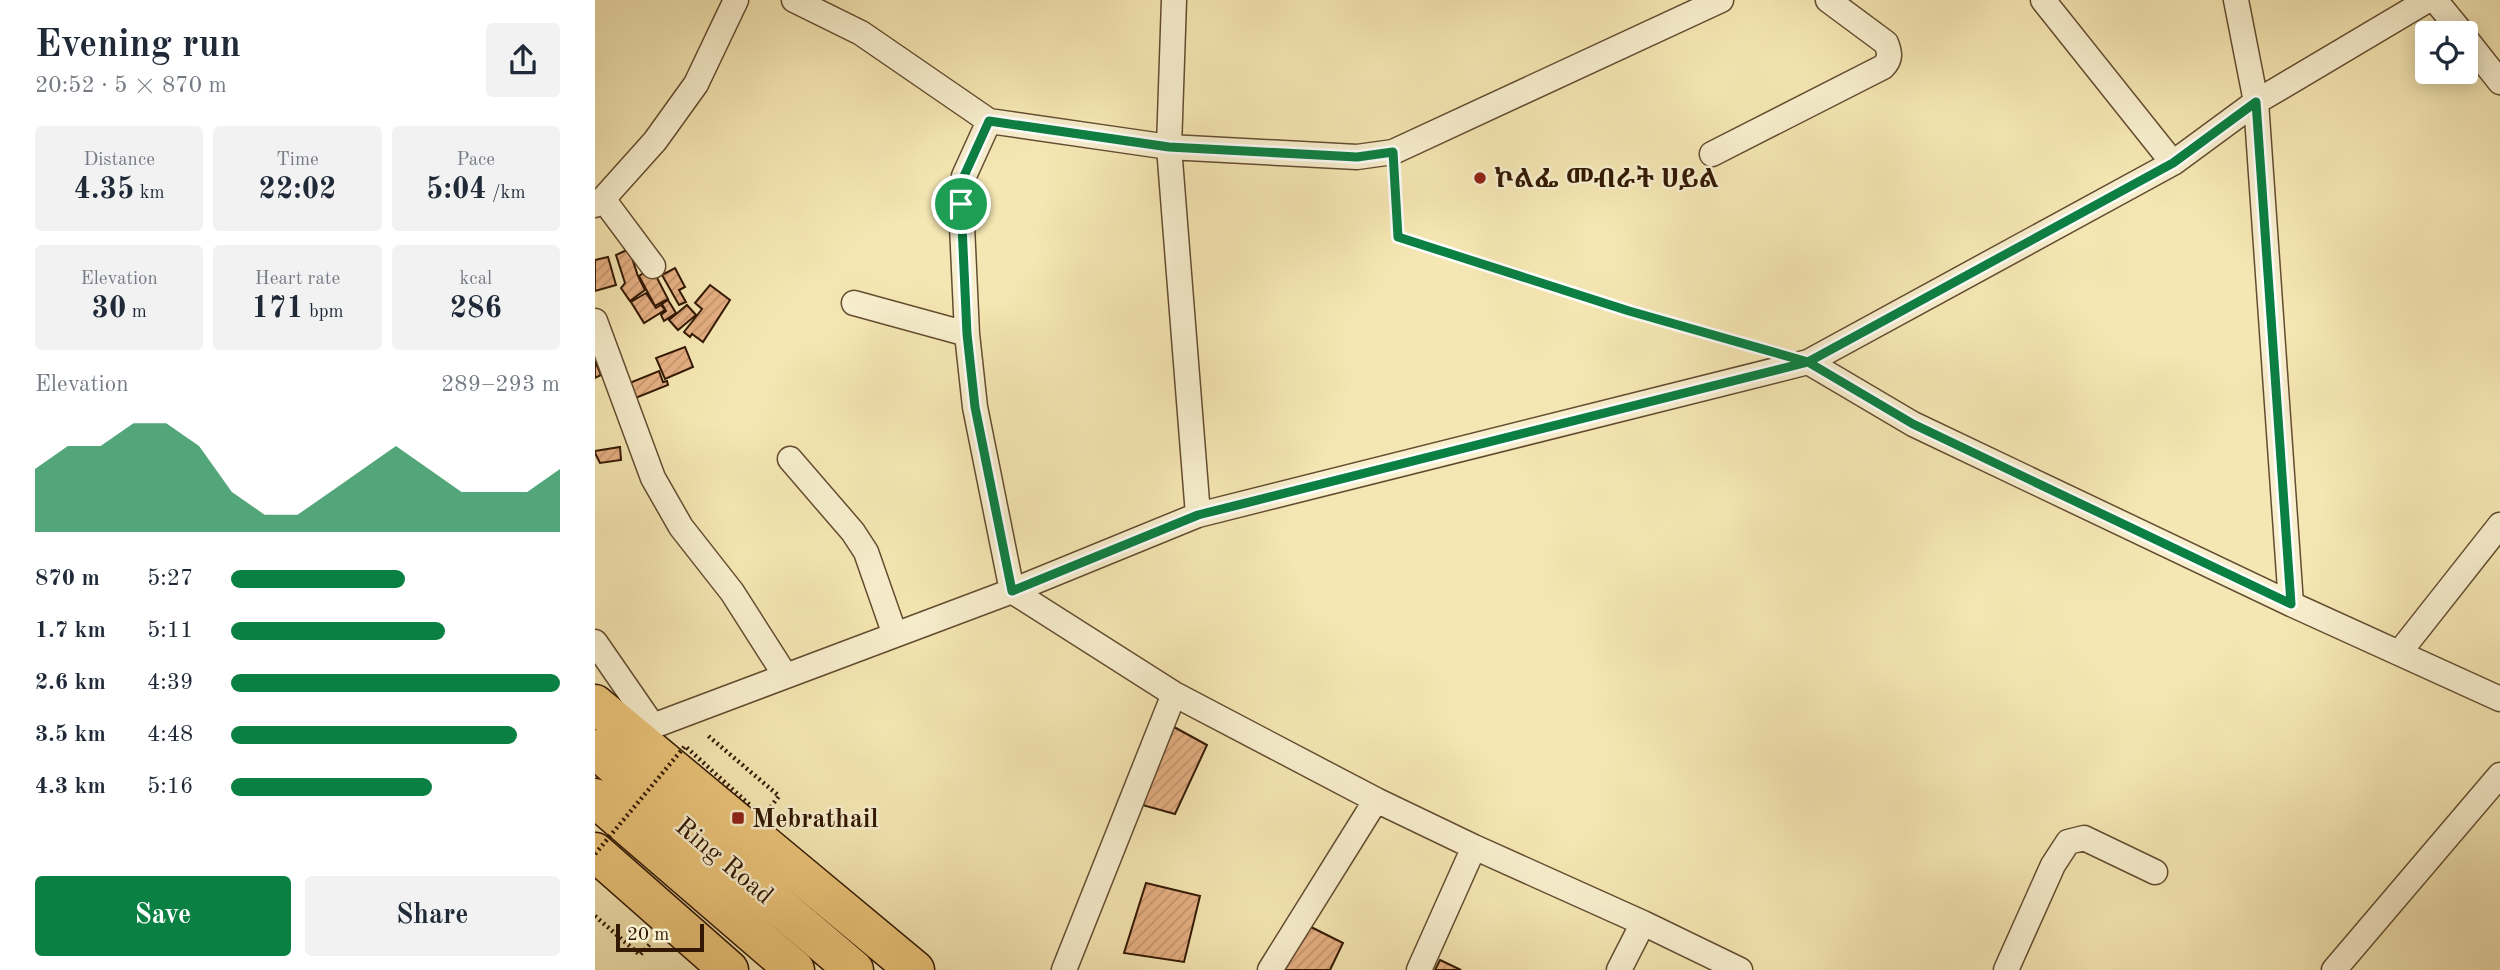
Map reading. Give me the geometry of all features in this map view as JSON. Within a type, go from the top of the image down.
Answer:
[{"type":"main road","points":[[595,704],[643,731],[915,970]]},
{"type":"main road","name":"Ring Road","points":[[595,749],[855,970]]},
{"type":"main road","name":"Ring Road","points":[[595,798],[795,970]]},
{"type":"main road","points":[[595,853],[729,970]]},
{"type":"street","points":[[653,266],[599,202],[655,141],[696,84],[736,0]]},
{"type":"street","points":[[794,0],[861,33],[989,121],[1169,147],[1357,157],[1393,152],[1721,0]]},
{"type":"street","points":[[1174,0],[1169,147],[1198,515]]},
{"type":"street","points":[[1712,154],[1883,68],[1889,61],[1887,43],[1828,0]]},
{"type":"street","points":[[2043,0],[2173,163]]},
{"type":"street","points":[[2237,0],[2256,102],[2291,604]]},
{"type":"street","points":[[595,642],[643,731],[1012,591],[1198,515],[1808,362],[2173,163],[2256,102],[2428,0]]},
{"type":"street","points":[[2435,0],[2452,21]]},
{"type":"street","points":[[2478,54],[2500,82]]},
{"type":"street","points":[[989,121],[964,176],[961,204],[967,334],[975,407],[1012,591],[1174,694],[1376,800],[1740,970]]},
{"type":"street","points":[[854,303],[967,334]]},
{"type":"street","points":[[595,321],[653,478],[681,527],[732,592],[785,675]]},
{"type":"street","points":[[1808,362],[1913,424],[2291,604],[2500,699]]},
{"type":"street","points":[[790,459],[853,532],[866,552],[895,635]]},
{"type":"street","points":[[2399,653],[2500,525]]},
{"type":"street","points":[[1064,970],[1174,694]]},
{"type":"street","points":[[2334,970],[2500,775]]},
{"type":"street","points":[[1270,970],[1376,800]]},
{"type":"street","points":[[2005,970],[2053,865],[2068,842],[2084,838],[2155,872]]},
{"type":"street","points":[[1419,970],[1474,847]]},
{"type":"street","points":[[1619,970],[1643,923]]},
{"type":"path","points":[[1393,152],[1398,237],[1629,311],[1808,362]]},
{"type":"path","points":[[595,853],[685,746],[763,817],[779,796],[706,734]]},
{"type":"path","points":[[595,916],[640,956],[652,942],[643,933]]},
{"type":"building","points":[[629,249],[645,290],[630,301],[621,288],[625,283],[616,255]]},
{"type":"building","points":[[608,257],[616,285],[595,291],[595,260]]},
{"type":"building","points":[[675,268],[685,287],[679,290],[686,302],[679,305],[662,275]]},
{"type":"building","points":[[645,272],[648,277],[655,274],[668,299],[655,306],[639,276]]},
{"type":"building","points":[[710,285],[730,300],[703,342],[684,332],[702,309],[695,303]]},
{"type":"building","points":[[646,293],[656,308],[661,305],[665,310],[644,323],[631,302]]},
{"type":"building","points":[[668,300],[676,313],[664,321],[661,315],[666,311],[662,304]]},
{"type":"building","points":[[687,305],[696,315],[678,330],[669,320]]},
{"type":"building","points":[[685,347],[693,367],[665,379],[656,358]]},
{"type":"building","points":[[595,361],[601,375],[595,378]]},
{"type":"building","points":[[659,371],[663,382],[667,381],[668,385],[633,399],[627,384]]},
{"type":"building","points":[[620,447],[621,460],[600,463],[595,453],[595,451]]},
{"type":"building","points":[[1174,727],[1207,745],[1175,814],[1135,803],[1158,763]]},
{"type":"building","points":[[1146,883],[1200,896],[1184,962],[1124,953]]},
{"type":"building","points":[[1307,925],[1343,943],[1330,970],[1281,970]]},
{"type":"building","points":[[1440,960],[1461,970],[1435,970]]},
{"type":"place","name":"ኮልፌ መብራት ሀይል","points":[[1480,178]]},
{"type":"place","name":"Mebrathail","points":[[738,818]]},
{"type":"route","points":[[961,204],[964,176],[989,121],[1169,147],[1357,157],[1393,152],[1398,237],[1629,311],[1808,362],[2173,163],[2256,102],[2291,604],[1913,424],[1808,362],[1198,515],[1012,591],[975,407],[967,334],[961,204]]}]
